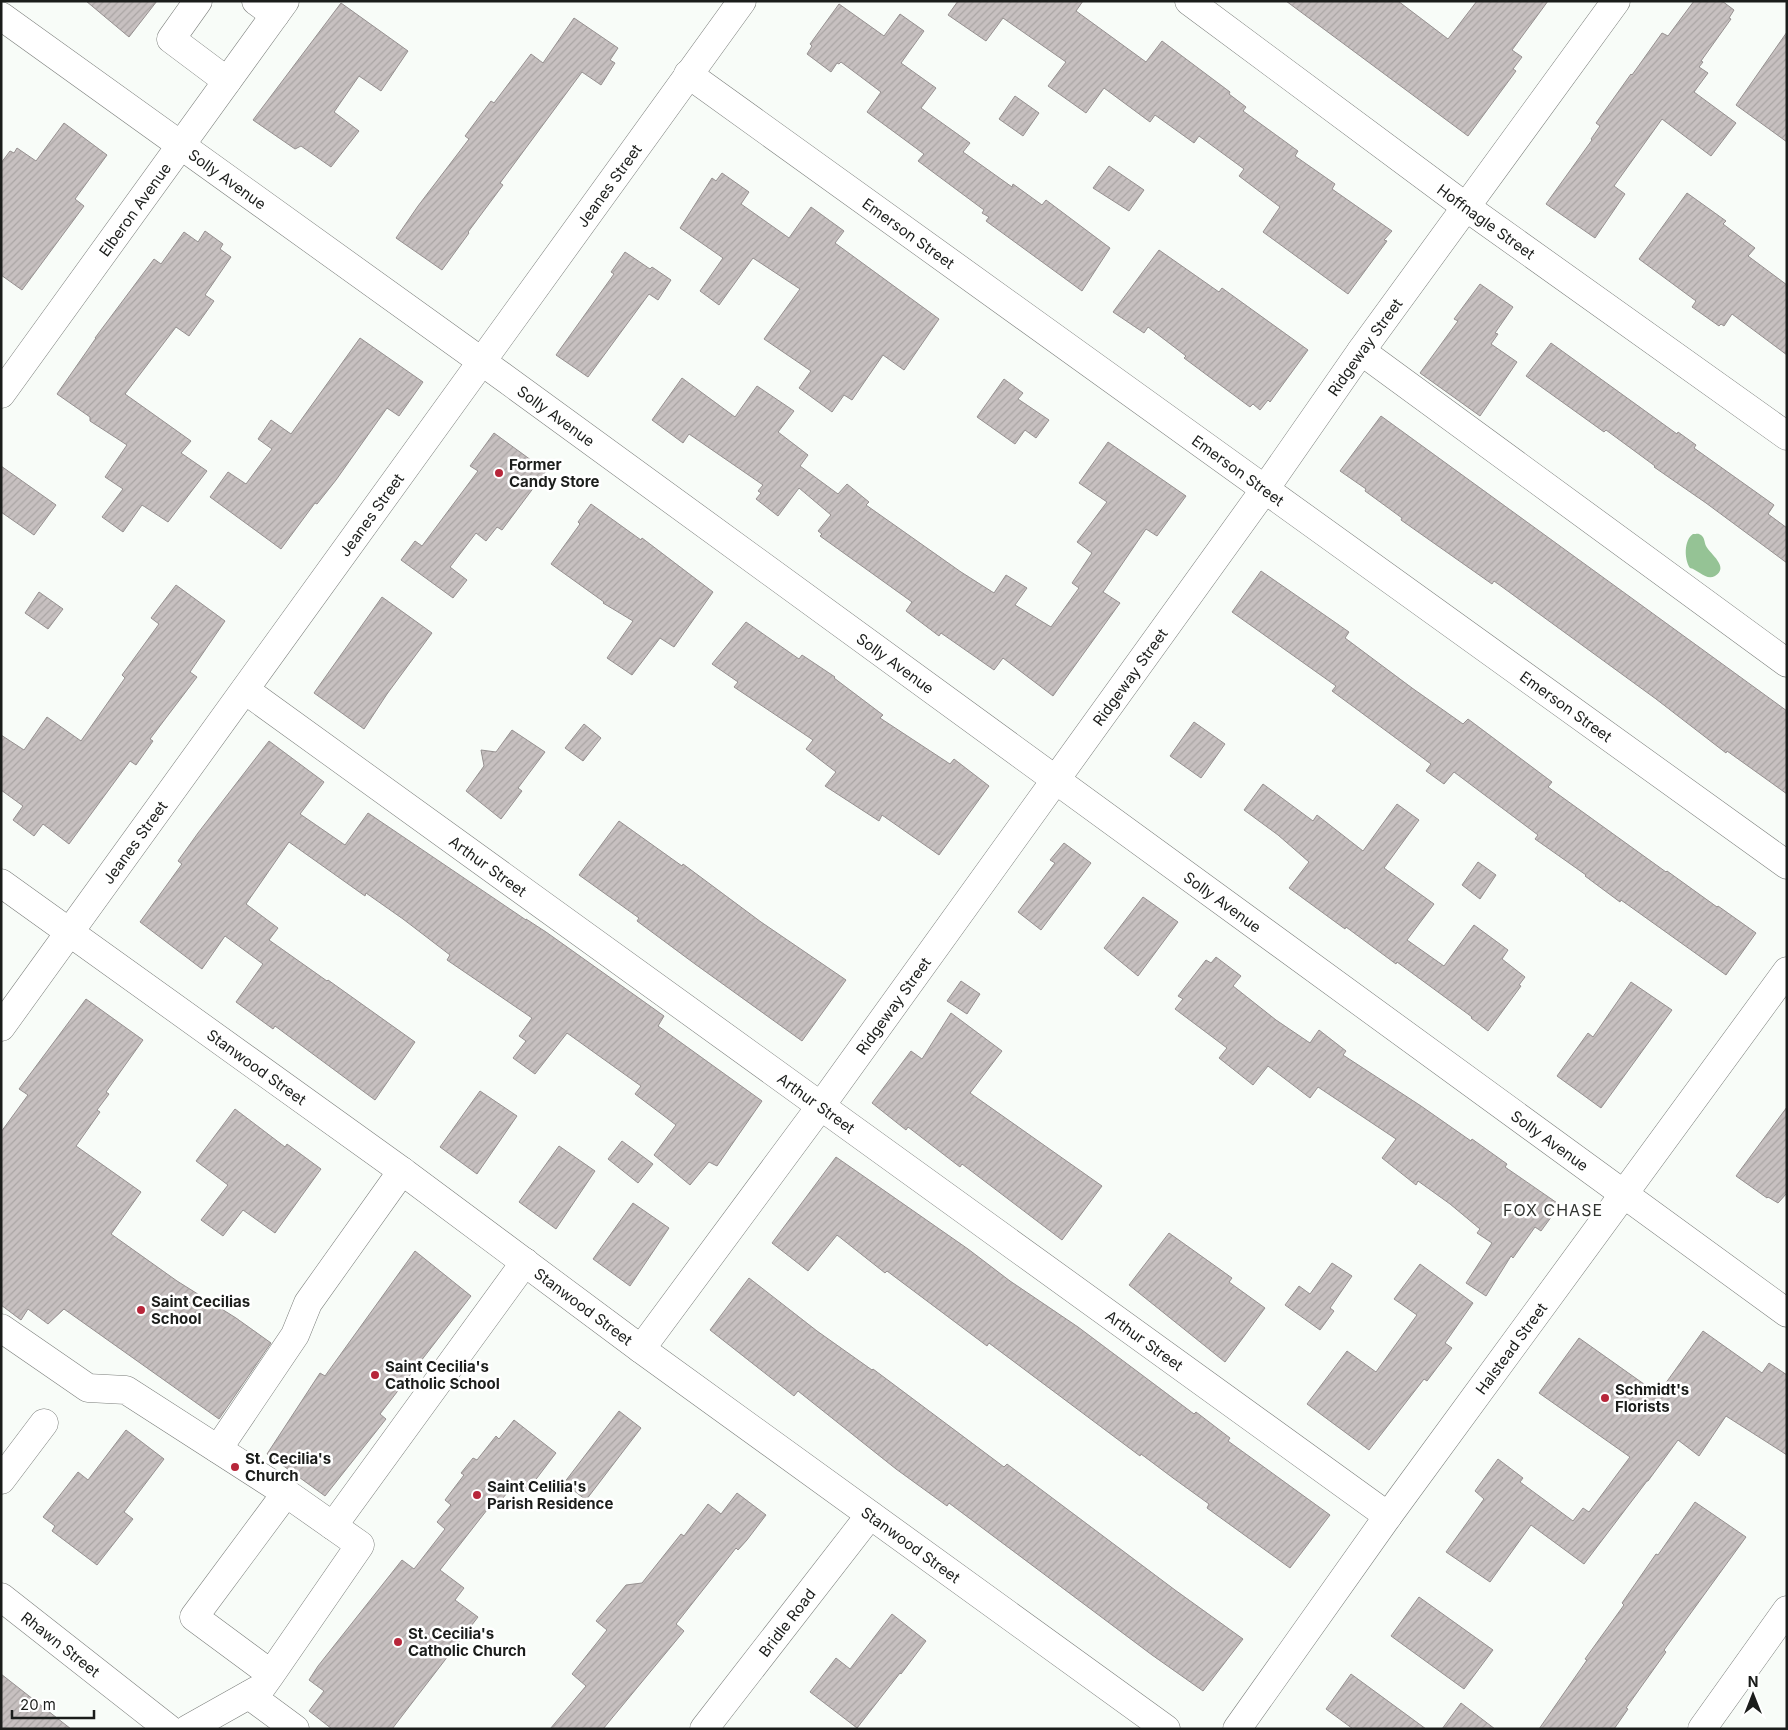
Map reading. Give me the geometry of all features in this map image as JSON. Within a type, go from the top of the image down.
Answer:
[{"type":"street","points":[[198,1],[171,39],[227,81]]},
{"type":"street","name":"Jeanes Street","points":[[1,1027],[742,1]]},
{"type":"street","name":"Hoffnagle Street","points":[[1189,1],[1466,207],[1787,436]]},
{"type":"street","name":"Ridgeway Street","points":[[642,1349],[820,1107],[1265,489],[1361,351],[1616,1]]},
{"type":"street","name":"Elberon Avenue","points":[[1,394],[227,81],[272,6]]},
{"type":"street","name":"Solly Avenue","points":[[1,16],[482,362],[1625,1193],[1787,1313]]},
{"type":"street","name":"Emerson Street","points":[[688,74],[1787,865]]},
{"type":"street","points":[[1361,351],[1787,663]]},
{"type":"street","name":"Arthur Street","points":[[245,690],[1388,1516]]},
{"type":"street","name":"Stanwood Street","points":[[1,883],[402,1171],[642,1349],[1166,1729]]},
{"type":"street","name":"Halstead Street","points":[[1237,1729],[1388,1516],[1787,971]]},
{"type":"street","points":[[218,1449],[295,1335],[308,1303],[402,1171]]},
{"type":"street","points":[[332,1526],[525,1262]]},
{"type":"street","points":[[1,1328],[88,1388],[126,1390],[286,1493],[360,1545],[261,1688],[188,1729]]},
{"type":"street","points":[[1,1480],[44,1423]]},
{"type":"street","points":[[271,1674],[194,1617],[286,1493]]},
{"type":"street","name":"Bridle Road","points":[[704,1729],[870,1515]]},
{"type":"street","name":"Rhawn Street","points":[[1,1597],[169,1729]]},
{"type":"street","points":[[1702,1729],[1787,1610]]},
{"type":"street","points":[[249,1695],[295,1729]]},
{"type":"shaded area","points":[[1693,534],[1702,536],[1706,546],[1718,561],[1720,569],[1715,576],[1709,577],[1690,568],[1686,550],[1688,541]]},
{"type":"building","points":[[86,1],[157,1],[129,37]]},
{"type":"building","points":[[958,1],[1083,1],[1076,11],[1146,62],[1162,41],[1230,92],[1229,94],[1246,107],[1243,111],[1298,151],[1295,156],[1335,184],[1332,189],[1392,231],[1384,240],[1387,241],[1348,294],[1263,232],[1280,207],[1239,176],[1244,169],[1199,136],[1194,143],[1155,115],[1150,122],[1104,88],[1086,113],[1048,86],[1066,62],[1003,18],[986,41],[948,15]]},
{"type":"building","points":[[1286,1],[1398,1],[1448,39],[1477,1],[1548,1],[1512,50],[1522,57],[1513,69],[1516,71],[1468,136]]},
{"type":"building","points":[[1694,1],[1722,1],[1734,10],[1729,18],[1731,19],[1701,61],[1703,62],[1699,67],[1708,73],[1694,92],[1736,123],[1711,156],[1662,119],[1614,186],[1625,194],[1595,238],[1546,204],[1592,140],[1600,126],[1596,123],[1631,74],[1662,33],[1668,36]]},
{"type":"building","points":[[341,3],[408,51],[381,91],[359,76],[334,112],[359,131],[331,167],[301,146],[295,149],[253,120]]},
{"type":"building","points":[[839,4],[884,36],[900,14],[924,31],[901,63],[936,88],[921,108],[970,143],[963,152],[1012,187],[1013,184],[1042,205],[1046,200],[1110,248],[1082,291],[986,221],[989,217],[982,213],[984,210],[918,161],[924,154],[867,112],[881,92],[841,62],[837,63],[831,72],[807,54],[812,46],[810,44]]},
{"type":"building","points":[[574,18],[618,48],[610,60],[615,63],[601,85],[582,72],[500,183],[503,185],[442,270],[396,238],[469,139],[465,136],[491,101],[494,103],[531,54],[543,63]]},
{"type":"building","points":[[1787,32],[1787,142],[1736,105]]},
{"type":"building","points":[[1015,96],[1039,113],[1023,136],[999,119]]},
{"type":"building","points":[[64,123],[107,155],[75,199],[84,206],[22,290],[1,275],[1,163],[10,151],[14,153],[17,148],[36,161]]},
{"type":"building","points":[[1109,166],[1144,190],[1129,211],[1093,188]]},
{"type":"building","points":[[722,173],[749,192],[741,204],[789,238],[811,207],[844,231],[835,243],[939,319],[904,370],[883,355],[852,400],[844,395],[832,412],[799,388],[811,371],[764,339],[800,289],[753,258],[719,305],[700,291],[723,258],[680,228],[712,178],[716,181]]},
{"type":"building","points":[[1687,193],[1726,221],[1723,224],[1755,248],[1748,256],[1787,285],[1787,355],[1732,314],[1724,326],[1721,324],[1719,326],[1692,307],[1696,301],[1639,259]]},
{"type":"building","points":[[205,231],[223,244],[220,249],[231,257],[205,295],[214,301],[189,336],[176,327],[125,394],[191,441],[181,453],[207,471],[168,522],[142,505],[123,532],[102,517],[123,489],[105,477],[127,445],[90,421],[90,417],[57,394],[95,338],[154,259],[161,264],[184,232],[198,242]]},
{"type":"building","points":[[1159,250],[1219,292],[1222,288],[1308,350],[1270,402],[1268,400],[1260,410],[1253,404],[1250,407],[1227,390],[1184,358],[1186,356],[1148,327],[1144,333],[1113,312]]},
{"type":"building","points":[[625,252],[650,269],[652,267],[671,280],[658,300],[649,294],[588,377],[556,355],[614,274],[611,272]]},
{"type":"building","points":[[1480,284],[1513,307],[1495,333],[1498,334],[1491,344],[1517,362],[1480,416],[1420,373],[1458,321],[1454,319]]},
{"type":"building","points":[[360,338],[423,382],[399,416],[387,408],[336,480],[317,504],[315,503],[281,549],[210,497],[228,472],[246,484],[272,449],[258,439],[271,420],[291,434]]},
{"type":"building","points":[[1551,343],[1677,434],[1678,432],[1696,445],[1694,448],[1774,505],[1768,514],[1787,528],[1787,563],[1606,430],[1604,432],[1526,376]]},
{"type":"building","points":[[682,378],[735,417],[757,386],[794,411],[778,432],[808,455],[800,466],[838,494],[847,484],[869,502],[866,505],[994,593],[1006,575],[1027,588],[1015,605],[1051,627],[1079,588],[1072,583],[1092,553],[1077,542],[1107,502],[1079,483],[1108,442],[1186,496],[1157,536],[1146,529],[1103,592],[1120,603],[1053,696],[1003,658],[994,670],[941,633],[939,636],[906,611],[912,602],[820,536],[822,534],[818,531],[831,515],[799,488],[778,516],[756,499],[761,493],[758,491],[763,485],[689,434],[683,443],[652,420]]},
{"type":"building","points":[[1004,379],[1023,393],[1018,399],[1049,420],[1036,438],[1025,430],[1015,444],[977,417]]},
{"type":"building","points":[[1381,416],[1787,711],[1787,794],[1727,751],[1726,753],[1656,699],[1494,581],[1492,584],[1401,520],[1402,518],[1365,491],[1366,489],[1340,471]]},
{"type":"building","points":[[494,433],[546,471],[502,530],[497,527],[486,541],[476,533],[450,567],[467,580],[453,598],[401,560],[415,541],[422,546],[478,471],[470,466]]},
{"type":"building","points":[[1,466],[56,505],[34,535],[1,512]]},
{"type":"building","points":[[591,504],[641,540],[642,538],[713,592],[674,647],[660,638],[632,675],[607,658],[633,621],[603,603],[551,564],[580,524],[578,522]]},
{"type":"building","points":[[1261,571],[1349,632],[1345,638],[1412,688],[1463,724],[1468,719],[1552,782],[1548,787],[1666,872],[1756,933],[1726,975],[1621,900],[1620,902],[1535,839],[1538,835],[1454,772],[1444,784],[1426,771],[1431,764],[1332,691],[1336,686],[1232,612]]},
{"type":"building","points":[[176,585],[225,621],[190,672],[197,677],[150,739],[153,741],[136,765],[130,761],[69,844],[43,824],[34,836],[13,820],[23,806],[1,790],[1,735],[24,750],[47,717],[81,741],[125,678],[122,675],[159,624],[151,618]]},
{"type":"building","points":[[39,592],[63,609],[48,629],[25,613]]},
{"type":"building","points":[[382,597],[432,633],[364,729],[314,693]]},
{"type":"building","points":[[746,622],[799,659],[802,655],[835,677],[883,715],[880,718],[950,764],[954,759],[989,786],[939,855],[882,815],[879,821],[825,786],[836,772],[806,749],[813,740],[734,687],[738,682],[712,664]]},
{"type":"building","points":[[1194,722],[1225,744],[1201,778],[1170,756]]},
{"type":"building","points":[[584,724],[601,738],[583,761],[565,748]]},
{"type":"building","points":[[512,730],[545,752],[518,788],[522,791],[501,819],[466,791],[484,766],[481,750],[496,752]]},
{"type":"building","points":[[269,741],[324,782],[300,814],[345,845],[368,813],[546,932],[664,1016],[658,1026],[762,1101],[717,1166],[709,1162],[690,1185],[654,1155],[676,1125],[635,1094],[641,1086],[567,1033],[535,1074],[513,1058],[526,1041],[519,1036],[532,1018],[447,960],[450,955],[403,919],[366,893],[365,896],[289,842],[246,904],[278,928],[269,940],[415,1042],[375,1100],[275,1026],[273,1029],[236,1002],[263,964],[225,936],[202,969],[140,922],[182,864],[178,861]]},
{"type":"building","points":[[1263,784],[1313,821],[1317,815],[1363,851],[1397,804],[1419,820],[1384,868],[1434,904],[1407,940],[1444,966],[1474,925],[1508,950],[1502,959],[1525,977],[1519,985],[1521,986],[1488,1031],[1397,962],[1396,964],[1289,888],[1309,862],[1278,835],[1244,810]]},
{"type":"building","points":[[619,821],[846,980],[802,1041],[637,921],[639,918],[579,875]]},
{"type":"building","points":[[1064,843],[1091,863],[1041,930],[1018,912],[1055,863],[1050,860]]},
{"type":"building","points":[[1478,862],[1496,875],[1480,899],[1462,885]]},
{"type":"building","points":[[1143,897],[1178,922],[1138,976],[1104,948]]},
{"type":"building","points":[[1216,957],[1241,976],[1233,986],[1276,1020],[1310,1043],[1319,1030],[1346,1051],[1343,1055],[1471,1141],[1472,1139],[1507,1164],[1505,1167],[1560,1205],[1541,1231],[1535,1227],[1513,1258],[1511,1256],[1486,1296],[1466,1283],[1492,1243],[1477,1233],[1480,1229],[1450,1204],[1418,1181],[1416,1185],[1382,1158],[1396,1139],[1318,1087],[1310,1098],[1268,1066],[1253,1085],[1219,1058],[1227,1048],[1175,1009],[1183,999],[1178,996],[1206,960],[1211,963]]},
{"type":"building","points":[[961,981],[980,994],[967,1014],[947,1001]]},
{"type":"building","points":[[1631,982],[1672,1010],[1601,1108],[1557,1076],[1588,1033],[1593,1037]]},
{"type":"building","points":[[86,999],[143,1040],[106,1092],[109,1094],[97,1110],[100,1112],[76,1146],[141,1192],[111,1234],[177,1281],[236,1318],[271,1343],[219,1419],[64,1309],[48,1324],[28,1309],[21,1320],[1,1305],[1,1132],[28,1095],[19,1089]]},
{"type":"building","points":[[951,1013],[1002,1051],[970,1093],[1102,1186],[1062,1240],[962,1164],[960,1167],[908,1127],[906,1130],[872,1103],[911,1051],[922,1059]]},
{"type":"building","points":[[480,1091],[517,1116],[477,1174],[440,1147]]},
{"type":"building","points":[[1787,1107],[1787,1193],[1778,1203],[1767,1198],[1736,1176]]},
{"type":"building","points":[[235,1109],[285,1147],[287,1144],[321,1169],[275,1233],[243,1210],[223,1236],[201,1220],[228,1185],[196,1161]]},
{"type":"building","points":[[622,1141],[653,1164],[638,1183],[608,1159]]},
{"type":"building","points":[[559,1146],[595,1171],[556,1229],[519,1202]]},
{"type":"building","points":[[836,1157],[1078,1327],[1194,1414],[1196,1412],[1230,1438],[1228,1441],[1330,1515],[1290,1568],[1207,1508],[1209,1504],[1141,1454],[1140,1456],[989,1343],[987,1346],[887,1271],[885,1273],[837,1235],[808,1271],[772,1243]]},
{"type":"building","points":[[633,1203],[669,1228],[630,1286],[593,1259]]},
{"type":"building","points":[[1169,1233],[1232,1278],[1229,1282],[1265,1308],[1225,1362],[1129,1285]]},
{"type":"building","name":"Saint Cecilia's Catholic School","points":[[415,1251],[471,1296],[380,1414],[386,1419],[325,1496],[267,1454],[320,1373],[325,1376]]},
{"type":"building","points":[[1332,1263],[1352,1276],[1330,1308],[1334,1311],[1320,1330],[1285,1305],[1299,1286],[1310,1294]]},
{"type":"building","points":[[1420,1264],[1473,1303],[1445,1343],[1452,1348],[1427,1381],[1424,1379],[1369,1450],[1307,1404],[1347,1351],[1376,1372],[1417,1315],[1394,1299]]},
{"type":"building","points":[[749,1278],[817,1331],[873,1369],[1004,1467],[1007,1464],[1243,1639],[1203,1691],[949,1503],[947,1506],[896,1469],[798,1391],[794,1396],[710,1330]]},
{"type":"building","points":[[1703,1331],[1762,1373],[1769,1363],[1787,1375],[1787,1455],[1726,1416],[1699,1456],[1678,1440],[1584,1564],[1531,1525],[1490,1582],[1446,1552],[1484,1499],[1475,1491],[1498,1459],[1523,1478],[1520,1482],[1573,1521],[1583,1508],[1589,1512],[1630,1457],[1539,1393],[1579,1338],[1658,1394]]},
{"type":"building","points":[[619,1411],[641,1428],[586,1500],[564,1483]]},
{"type":"building","name":"St. Cecilia's Catholic Church","points":[[514,1420],[556,1453],[527,1491],[516,1482],[498,1504],[494,1501],[440,1570],[464,1588],[455,1600],[478,1617],[392,1729],[332,1729],[309,1711],[324,1691],[309,1680],[402,1560],[414,1569],[445,1529],[437,1522],[451,1505],[445,1500],[464,1475],[461,1473],[473,1458],[477,1460],[496,1436],[499,1439]]},
{"type":"building","points":[[126,1430],[164,1459],[124,1512],[133,1519],[97,1565],[52,1531],[55,1526],[43,1517],[78,1472],[88,1480]]},
{"type":"building","points":[[737,1493],[766,1515],[738,1550],[736,1548],[676,1624],[684,1631],[603,1729],[550,1729],[586,1686],[572,1674],[607,1630],[596,1621],[626,1585],[642,1583],[681,1534],[684,1536],[708,1504],[721,1514]]},
{"type":"building","points":[[1695,1502],[1746,1537],[1664,1650],[1666,1652],[1626,1708],[1628,1709],[1614,1729],[1539,1729],[1587,1660],[1585,1659],[1624,1605],[1622,1603]]},
{"type":"building","points":[[1419,1597],[1493,1650],[1464,1689],[1391,1636]]},
{"type":"building","points":[[892,1614],[926,1641],[857,1728],[810,1692],[836,1658],[850,1669]]},
{"type":"building","points":[[1,1674],[71,1729],[1,1729]]},
{"type":"building","points":[[1351,1674],[1426,1729],[1353,1729],[1326,1709]]},
{"type":"building","points":[[1461,1703],[1495,1729],[1442,1729]]},
{"type":"place","name":"Former Candy Store","points":[[499,473]]},
{"type":"place","name":"Saint Cecilias School","points":[[141,1310]]},
{"type":"place","name":"Saint Cecilia's Catholic School","points":[[375,1375]]},
{"type":"place","name":"Schmidt's Florists","points":[[1605,1398]]},
{"type":"place","name":"St. Cecilia's Church","points":[[235,1467]]},
{"type":"place","name":"Saint Celilia's Parish Residence","points":[[477,1495]]},
{"type":"place","name":"St. Cecilia's Catholic Church","points":[[398,1642]]},
{"type":"district","name":"FOX CHASE","points":[[1553,1210]]}]
